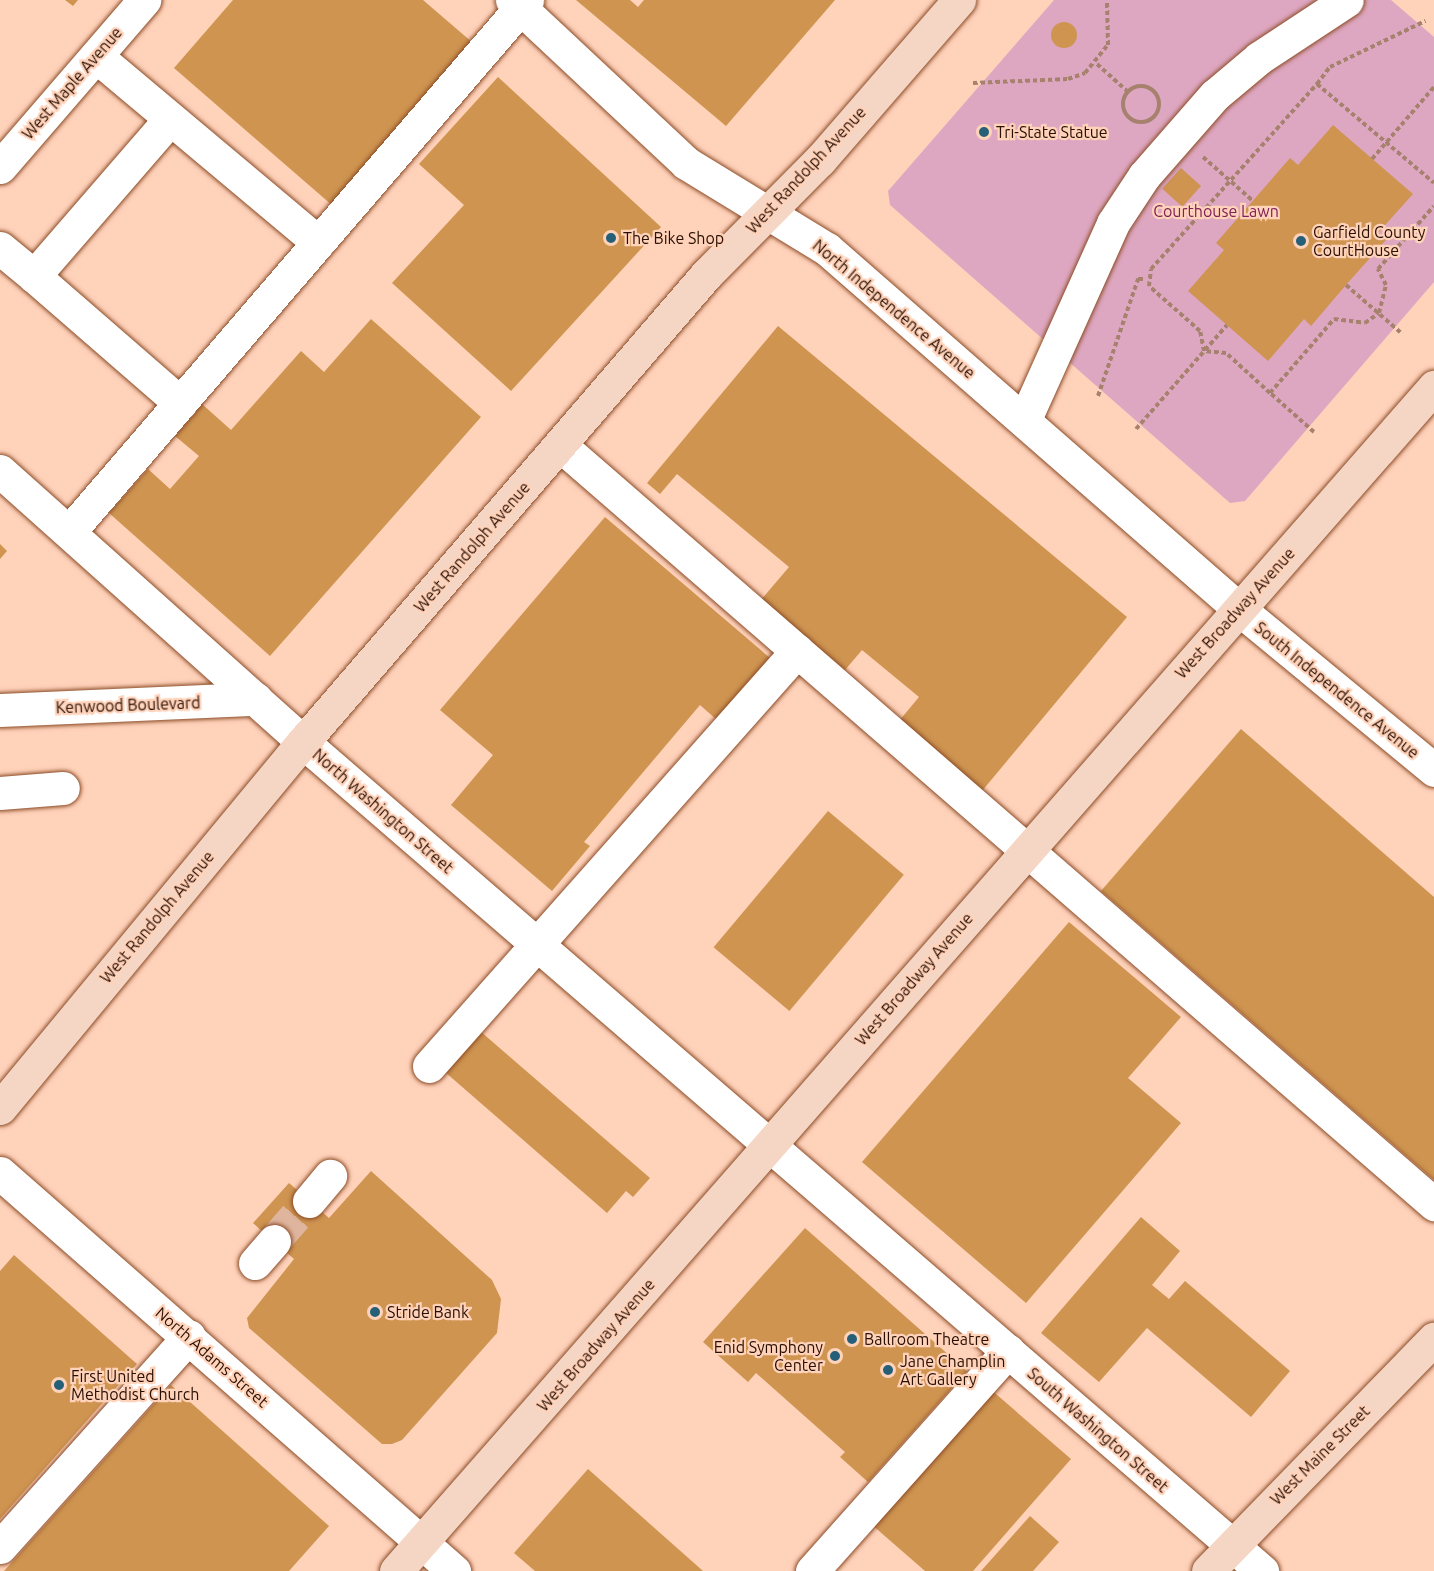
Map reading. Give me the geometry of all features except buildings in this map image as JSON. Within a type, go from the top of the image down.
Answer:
[{"type":"main road","name":"West Randolph Avenue","points":[[0,1108],[303,742],[560,445],[766,213],[820,160],[959,0]]},
{"type":"main road","name":"West Broadway Avenue","points":[[396,1571],[773,1144],[1026,849],[1434,387]]},
{"type":"main road","name":"West Maine Street","points":[[1208,1571],[1434,1339]]},
{"type":"street","name":"West Maple Avenue","points":[[0,166],[144,0]]},
{"type":"street","points":[[1025,419],[1113,223],[1144,176],[1215,95],[1259,58],[1347,0]]},
{"type":"street","points":[[69,532],[520,2]]},
{"type":"street","name":"North Independence Avenue","points":[[520,2],[686,163],[828,249],[1025,419],[1239,609]]},
{"type":"street","points":[[96,56],[318,242]]},
{"type":"street","points":[[170,119],[12,265],[180,403]]},
{"type":"street","points":[[560,445],[1434,1204]]},
{"type":"street","name":"North Washington Street","points":[[0,471],[303,742],[773,1144]]},
{"type":"street","name":"South Independence Avenue","points":[[1239,609],[1434,770]]},
{"type":"street","points":[[429,1065],[797,651]]},
{"type":"street","name":"Kenwood Boulevard","points":[[0,710],[256,699]]},
{"type":"street","points":[[0,793],[63,788]]},
{"type":"street","name":"South Washington Street","points":[[773,1144],[1230,1546],[1262,1571]]},
{"type":"street","name":"North Adams Street","points":[[0,1173],[189,1336],[454,1571]]},
{"type":"street","points":[[309,1201],[330,1176]]},
{"type":"street","points":[[0,1546],[189,1336]]},
{"type":"street","points":[[812,1571],[1008,1351]]},
{"type":"path","points":[[973,82],[1068,79],[1097,64],[1108,45],[1107,0]]},
{"type":"path","points":[[1146,279],[1330,68],[1425,21]]},
{"type":"path","points":[[1097,64],[1127,91]]},
{"type":"path","points":[[1317,84],[1434,183]]},
{"type":"path","points":[[1144,86],[1152,90],[1158,98],[1155,116],[1137,122],[1128,118],[1122,100],[1127,91],[1144,86]]},
{"type":"path","points":[[1372,159],[1434,87]]},
{"type":"path","points":[[1236,186],[1253,201]]},
{"type":"path","points":[[1270,393],[1334,319],[1365,323],[1379,313],[1386,285],[1378,269],[1434,206]]},
{"type":"path","points":[[1098,396],[1138,279],[1146,279],[1200,331],[1204,351]]},
{"type":"path","points":[[1346,285],[1400,332]]},
{"type":"path","points":[[1136,429],[1227,325]]},
{"type":"path","points":[[1204,351],[1226,353],[1314,432]]},
{"type":"green space","name":"Courthouse Lawn","points":[[1054,0],[1391,0],[1434,37],[1434,282],[1245,501],[1230,503],[890,205],[888,191]]},
{"type":"tunnel","points":[[274,1241],[309,1201]]},
{"type":"place","name":"Tri-State Statue","points":[[984,132]]},
{"type":"place","name":"The Bike Shop","points":[[611,238]]},
{"type":"place","name":"Garfield County CourtHouse","points":[[1301,241]]},
{"type":"place","name":"Stride Bank","points":[[375,1312]]},
{"type":"place","name":"Ballroom Theatre","points":[[852,1339]]},
{"type":"place","name":"Enid Symphony Center","points":[[835,1356]]},
{"type":"place","name":"Jane Champlin Art Gallery","points":[[888,1370]]},
{"type":"place","name":"First United Methodist Church","points":[[59,1385]]}]
